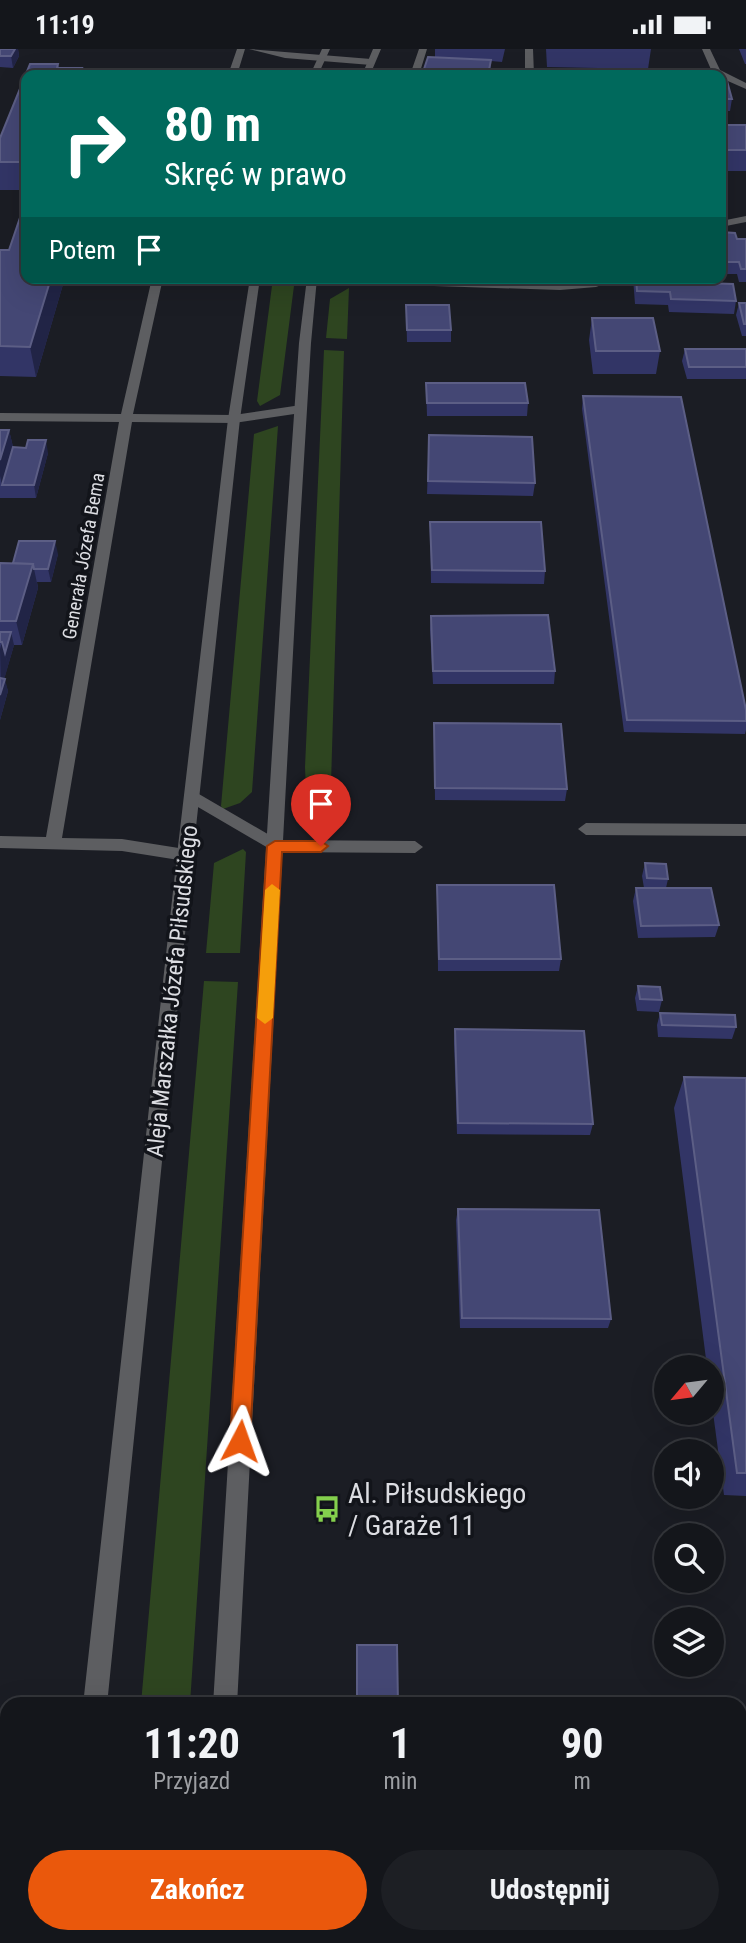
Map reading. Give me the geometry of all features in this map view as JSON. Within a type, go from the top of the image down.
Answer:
[{"type":"street","points":[[234,70],[240,49]]},
{"type":"street","points":[[253,49],[324,54],[371,62]]},
{"type":"street","points":[[368,70],[377,49]]},
{"type":"street","points":[[416,70],[423,49]]},
{"type":"street","points":[[529,49],[530,70]]},
{"type":"street","points":[[706,49],[715,70]]},
{"type":"street","points":[[316,70],[324,54]]},
{"type":"street","points":[[726,77],[746,86]]},
{"type":"street","points":[[726,223],[746,219]]},
{"type":"street","name":"Generała Józefa Bema","points":[[53,842],[126,418],[157,284]]},
{"type":"street","name":"Aleja Marszałka Józefa Piłsudskiego","points":[[96,1697],[176,967],[185,855],[234,419],[254,284]]},
{"type":"street","points":[[225,1697],[301,409],[311,284]]},
{"type":"street","points":[[545,284],[584,284]]},
{"type":"street","points":[[0,417],[234,419],[301,409]]},
{"type":"street","points":[[192,796],[275,846],[415,847]]},
{"type":"street","points":[[586,829],[746,830]]},
{"type":"street","points":[[0,842],[122,845],[185,855]]},
{"type":"green space","points":[[272,284],[294,284],[280,395],[260,406],[257,401]]},
{"type":"green space","points":[[349,288],[347,339],[326,338],[330,299]]},
{"type":"green space","points":[[324,350],[344,351],[330,817],[306,790],[305,767]]},
{"type":"green space","points":[[278,426],[252,792],[240,803],[223,809],[221,806],[254,434]]},
{"type":"green space","points":[[243,849],[246,852],[240,953],[206,953],[214,863]]},
{"type":"green space","points":[[204,981],[238,982],[190,1697],[142,1697]]},
{"type":"building","points":[[0,49],[15,49],[11,56],[0,56]]},
{"type":"building","points":[[428,57],[491,60],[489,70],[424,70]]},
{"type":"building","points":[[30,64],[58,64],[57,68],[82,68],[81,70],[28,70]]},
{"type":"building","points":[[726,81],[727,81],[732,99],[726,99]]},
{"type":"building","points":[[21,86],[21,162],[0,162],[0,138]]},
{"type":"building","points":[[726,125],[746,125],[746,150],[726,150]]},
{"type":"building","points":[[21,215],[21,284],[49,284],[30,347],[0,346],[0,250],[9,250]]},
{"type":"building","points":[[726,232],[735,233],[737,239],[746,239],[746,269],[741,269],[739,262],[726,262]]},
{"type":"building","points":[[636,284],[733,284],[736,301],[671,299],[670,292],[637,291]]},
{"type":"building","points":[[739,303],[746,303],[746,324],[744,324]]},
{"type":"building","points":[[406,305],[449,305],[451,330],[407,330]]},
{"type":"building","points":[[592,318],[653,318],[660,351],[596,351]]},
{"type":"building","points":[[685,349],[746,349],[746,367],[689,367]]},
{"type":"building","points":[[426,383],[525,383],[528,403],[427,403]]},
{"type":"building","points":[[583,396],[681,397],[746,710],[746,721],[627,720]]},
{"type":"building","points":[[0,430],[9,430],[0,460]]},
{"type":"building","points":[[429,435],[532,437],[535,483],[428,481]]},
{"type":"building","points":[[28,440],[46,440],[34,485],[2,485],[13,447],[26,448]]},
{"type":"building","points":[[430,522],[541,522],[545,571],[432,570]]},
{"type":"building","points":[[19,541],[55,541],[48,569],[34,569],[33,564],[13,563]]},
{"type":"building","points":[[0,563],[33,564],[16,621],[0,621]]},
{"type":"building","points":[[548,615],[555,671],[433,671],[431,616]]},
{"type":"building","points":[[0,632],[11,632],[5,653],[0,642]]},
{"type":"building","points":[[0,678],[5,679],[0,695]]},
{"type":"building","points":[[434,723],[561,724],[567,789],[435,788]]},
{"type":"building","points":[[645,863],[666,864],[668,879],[647,878]]},
{"type":"building","points":[[437,885],[554,885],[561,959],[439,959]]},
{"type":"building","points":[[636,888],[711,888],[719,925],[641,926]]},
{"type":"building","points":[[638,986],[660,987],[662,1000],[640,999]]},
{"type":"building","points":[[660,1013],[735,1015],[736,1027],[662,1025]]},
{"type":"building","points":[[455,1029],[584,1031],[593,1124],[458,1123]]},
{"type":"building","points":[[684,1077],[746,1078],[746,1473],[737,1473],[724,1376],[724,1355],[721,1355]]},
{"type":"building","points":[[458,1209],[599,1210],[611,1319],[462,1318]]},
{"type":"building","points":[[357,1645],[397,1645],[398,1697],[357,1697]]},
{"type":"slow traffic","points":[[265,1018],[272,890]]},
{"type":"place","name":"Al. Piłsudskiego / Garaże 11","points":[[327,1509]]},
{"type":"route","points":[[240,1441],[275,846],[321,846]]}]
